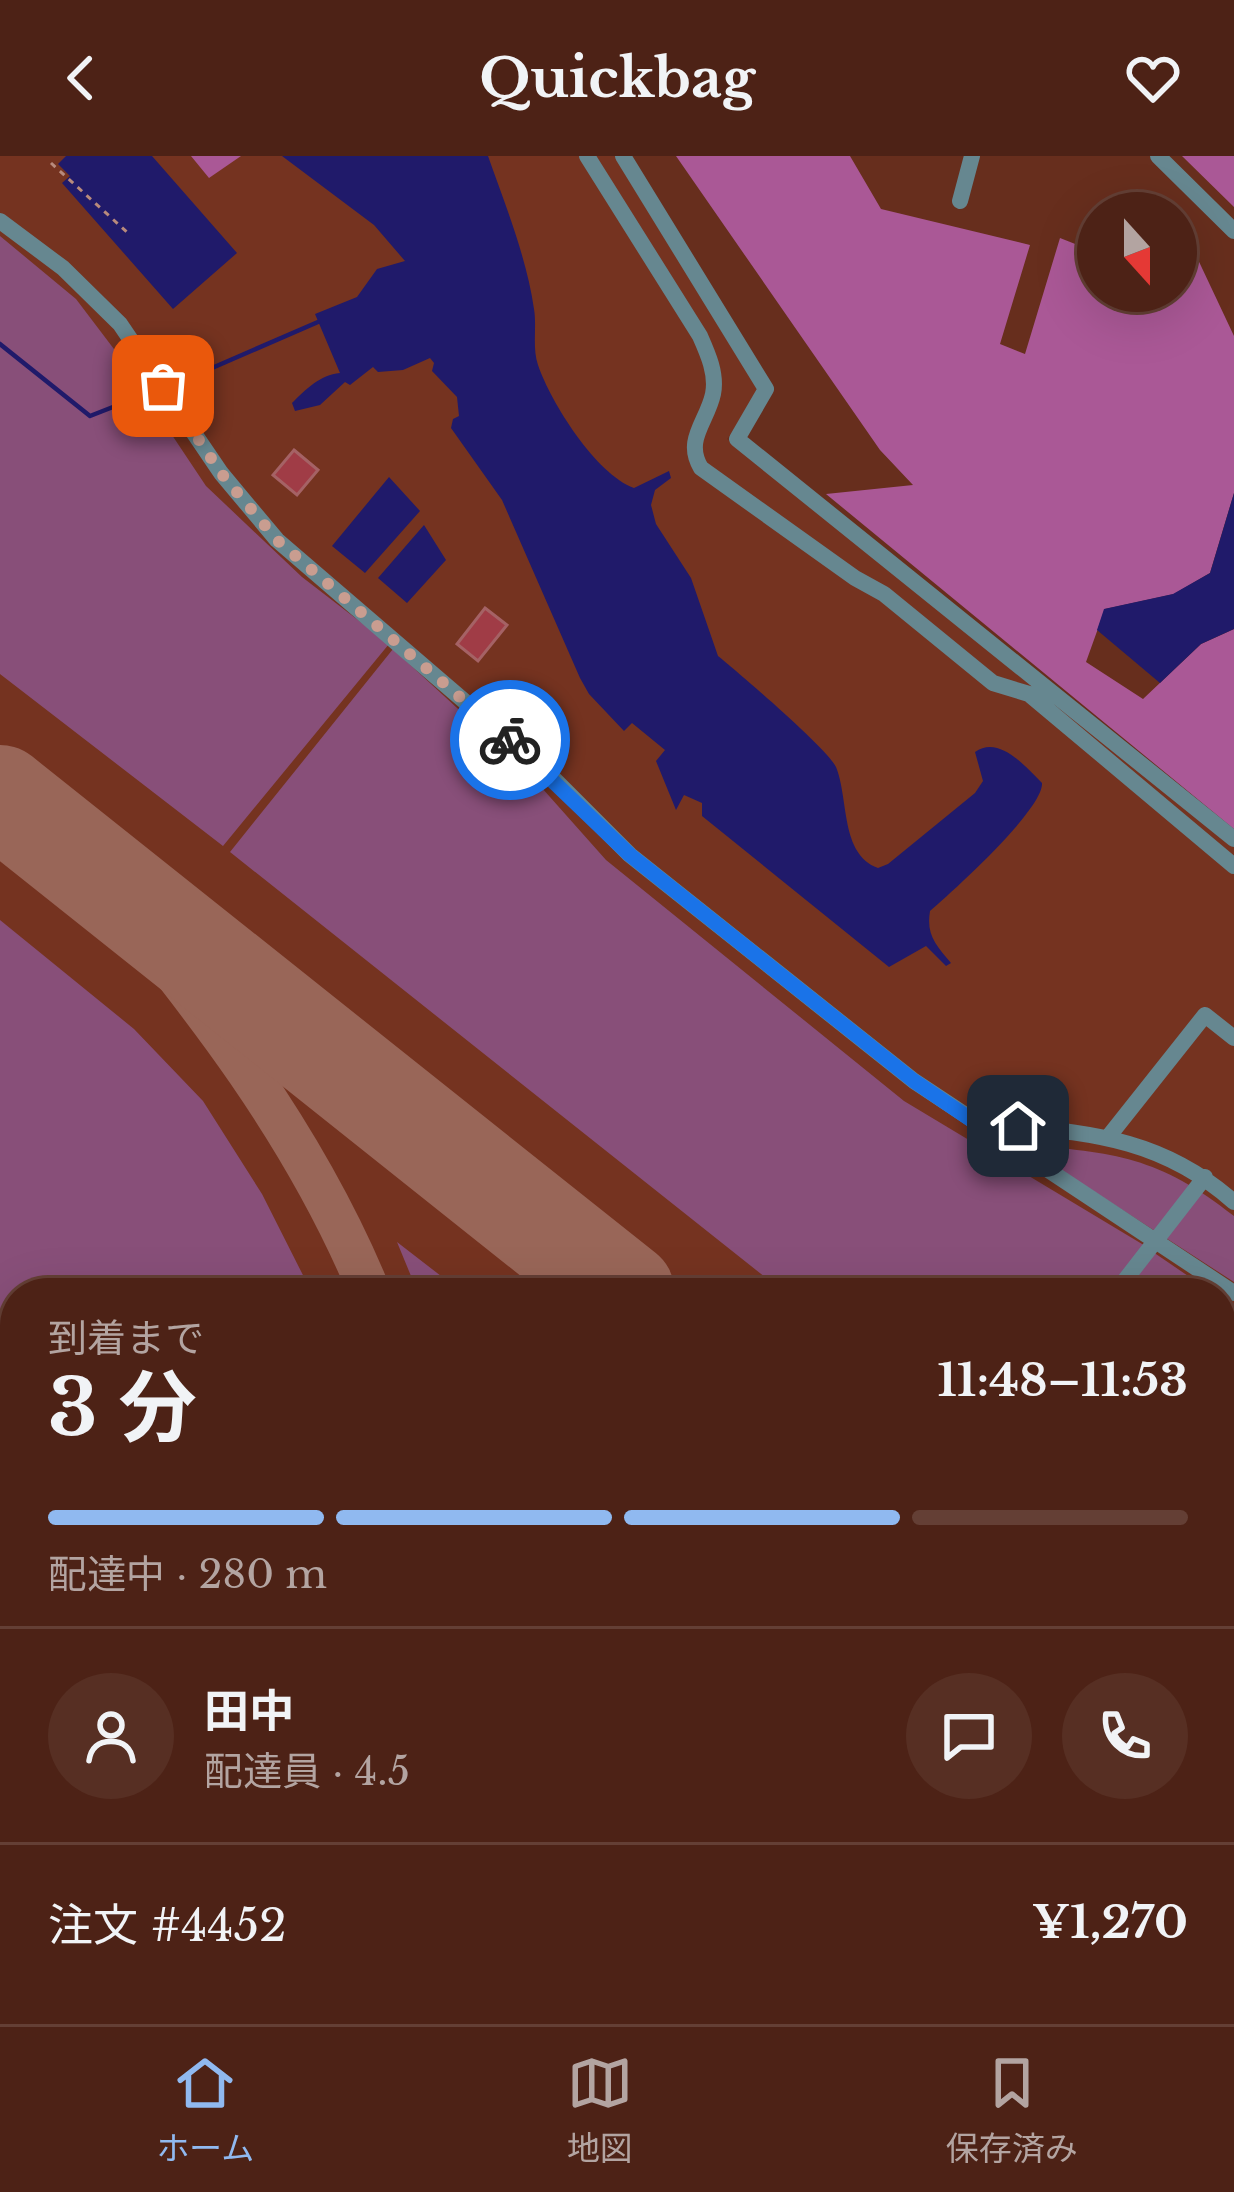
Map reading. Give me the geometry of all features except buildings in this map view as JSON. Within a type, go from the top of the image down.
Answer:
[{"type":"street","points":[[587,156],[708,356],[714,391],[693,445],[701,469],[884,594],[993,682],[1029,694],[1234,866]]},
{"type":"street","points":[[623,156],[766,388],[737,439],[1234,839]]},
{"type":"street","points":[[961,201],[972,156]]},
{"type":"street","points":[[1158,156],[1234,231]]},
{"type":"street","points":[[0,220],[64,268],[120,324],[221,473],[277,540],[548,773],[630,855],[914,1081],[1212,1278]]},
{"type":"street","points":[[1109,1136],[1205,1015],[1234,1038]]},
{"type":"street","points":[[973,1121],[1109,1136],[1180,1161],[1234,1202]]},
{"type":"street","points":[[1127,1278],[1205,1177]]},
{"type":"path","points":[[51,163],[128,233]]},
{"type":"shaded area","points":[[0,156],[618,156],[760,393],[727,439],[1234,845],[1234,1278],[0,1278]]},
{"type":"shaded area","points":[[66,156],[152,156],[237,253],[173,309],[62,183],[70,176],[58,164]]},
{"type":"shaded area","points":[[191,156],[241,156],[209,178]]},
{"type":"shaded area","points":[[282,156],[488,156],[526,271],[535,316],[536,358],[553,398],[590,453],[619,480],[634,488],[669,471],[671,478],[655,490],[651,505],[656,524],[691,578],[718,656],[829,757],[840,780],[851,838],[866,861],[878,868],[888,864],[975,793],[983,781],[975,752],[984,748],[1011,755],[1042,783],[1014,830],[930,911],[931,933],[951,963],[946,966],[926,946],[889,967],[702,816],[702,803],[684,795],[676,810],[656,761],[665,750],[632,723],[624,731],[580,678],[502,500],[451,428],[459,416],[457,397],[432,371],[430,358],[403,370],[378,372],[373,367],[350,385],[345,382],[320,405],[295,411],[292,403],[308,388],[340,373],[315,314],[357,297],[377,269],[405,261],[374,225]]},
{"type":"shaded area","points":[[676,156],[850,156],[881,209],[1030,245],[1000,344],[1025,354],[1060,238],[1077,245],[1077,312],[1197,312],[1197,257],[1234,336],[1234,493],[1210,573],[1174,594],[1105,609],[1086,662],[1143,699],[1201,644],[1234,629],[1234,829],[826,494],[913,485],[880,450]]},
{"type":"shaded area","points":[[1182,156],[1234,156],[1234,207]]},
{"type":"shaded area","points":[[0,236],[76,299],[206,486],[302,577],[389,644],[223,846],[0,674]]},
{"type":"shaded area","points":[[389,477],[420,511],[365,573],[332,546]]},
{"type":"shaded area","points":[[1234,493],[1234,629],[1201,644],[1160,683],[1097,630],[1104,609],[1173,594],[1210,573]]},
{"type":"shaded area","points":[[424,525],[446,560],[407,603],[378,578]]},
{"type":"shaded area","points":[[393,649],[534,779],[606,860],[904,1101],[1147,1247],[1123,1278],[766,1278],[230,852]]},
{"type":"shaded area","points":[[0,920],[134,1029],[203,1101],[262,1194],[304,1278],[0,1278]]},
{"type":"shaded area","points":[[1022,1145],[1135,1161],[1207,1196],[1234,1216],[1234,1278]]},
{"type":"shaded area","points":[[397,1242],[444,1278],[412,1278]]},
{"type":"shaded area","points":[[1153,1252],[1191,1278],[1133,1278]]},
{"type":"waterway","points":[[212,368],[318,322]]},
{"type":"waterway","points":[[0,344],[90,416],[141,396]]},
{"type":"taxiway","points":[[92,870],[248,1071],[314,1178],[363,1278]]},
{"type":"runway","points":[[0,796],[605,1278]]},
{"type":"way so far","points":[[163,386],[221,473],[277,540],[510,740]]},
{"type":"route","points":[[510,740],[630,855],[914,1081],[973,1121],[1018,1126]]}]
